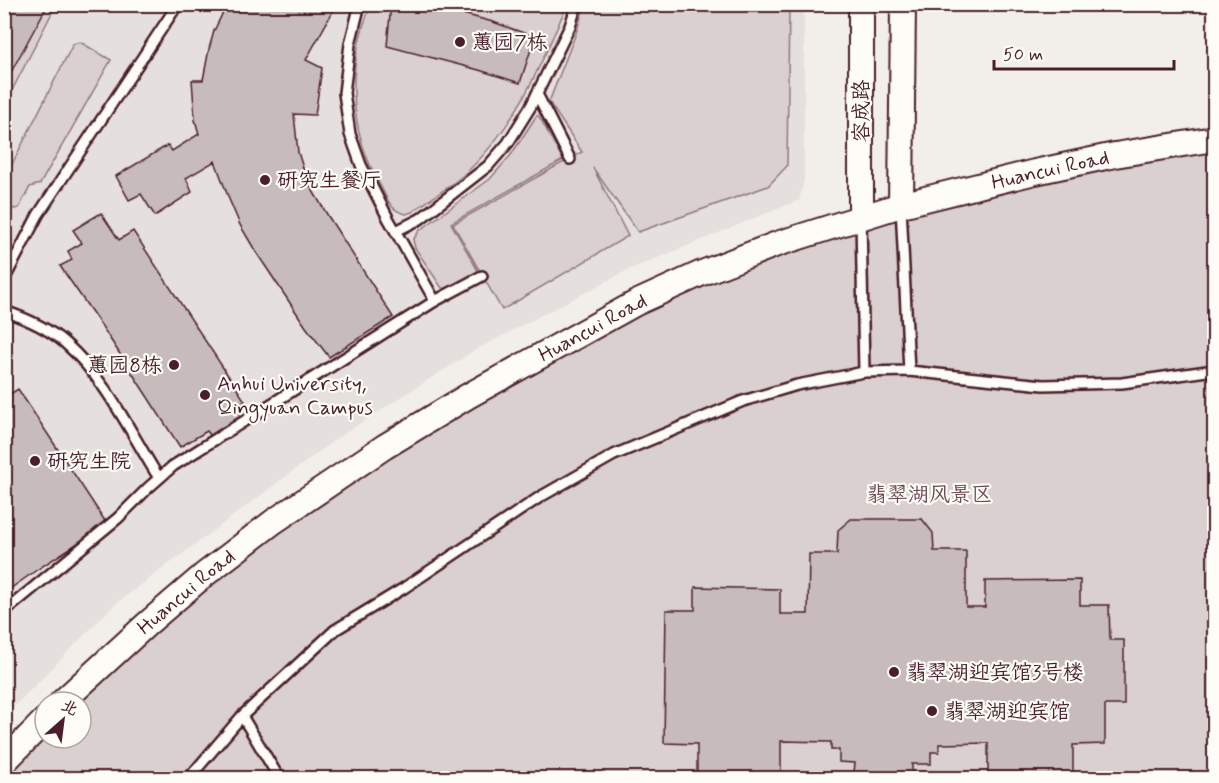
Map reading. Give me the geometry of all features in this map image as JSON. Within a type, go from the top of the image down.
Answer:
[{"type":"street","name":"容成路","points":[[861,4],[861,218]]},
{"type":"street","name":"容成路","points":[[901,205],[903,4]]},
{"type":"street","name":"Huancui Road","points":[[75,690],[204,575],[281,517],[431,418],[636,303],[702,273],[777,244],[901,205],[1115,155],[1215,139]]},
{"type":"street","points":[[4,762],[33,732]]},
{"type":"lane","points":[[4,280],[38,215],[178,4]]},
{"type":"lane","points":[[360,4],[350,44],[344,93],[350,134],[361,165],[435,301]]},
{"type":"lane","points":[[396,231],[420,219],[488,166],[508,143],[537,94],[570,26],[577,4]]},
{"type":"lane","points":[[537,94],[570,159]]},
{"type":"lane","points":[[901,205],[909,371]]},
{"type":"lane","points":[[861,218],[864,372]]},
{"type":"lane","points":[[4,612],[118,518],[173,466],[435,301],[482,276]]},
{"type":"lane","points":[[4,310],[28,319],[64,342],[91,370],[159,478]]},
{"type":"lane","points":[[189,778],[242,716],[335,630],[404,588],[540,497],[614,455],[743,400],[797,385],[864,372],[909,371],[1043,385],[1122,383],[1215,369]]},
{"type":"lane","points":[[242,716],[279,778]]},
{"type":"shaded area","name":"Anhui University, Qingyuan Campus","points":[[5,5],[804,5],[804,181],[799,200],[628,270],[475,350],[336,439],[114,605],[5,716]]},
{"type":"green space","points":[[5,5],[56,5],[5,104]]},
{"type":"green space","points":[[371,5],[567,5],[526,93],[486,153],[462,177],[406,214],[392,207],[387,199],[369,164],[356,119],[354,73],[357,50]]},
{"type":"green space","points":[[585,5],[789,5],[787,166],[768,186],[638,232],[593,168],[628,236],[502,310],[453,224],[582,152],[549,102]]},
{"type":"green space","points":[[80,42],[111,60],[40,184],[30,187],[19,208],[5,206],[5,178],[73,44]]},
{"type":"green space","points":[[537,115],[563,160],[451,223],[478,271],[449,289],[442,288],[415,248],[413,240],[419,231],[490,179],[511,155]]},
{"type":"green space","name":"翡翠湖风景区","points":[[1214,139],[1214,778],[5,778],[4,762],[33,732],[33,750],[93,750],[93,690],[75,690],[147,624],[468,396],[777,244]]},
{"type":"building","points":[[4,4],[48,4],[4,85]]},
{"type":"building","name":"研究生餐厅","points":[[227,4],[337,4],[306,60],[322,68],[315,115],[294,114],[298,152],[307,181],[393,317],[329,357],[306,327],[240,225],[215,161],[186,178],[192,192],[155,216],[141,194],[129,200],[116,176],[168,145],[172,151],[199,134],[195,120],[192,80],[203,80],[214,31]]},
{"type":"building","name":"蕙园7栋","points":[[391,4],[426,4],[493,22],[535,37],[520,83],[387,46]]},
{"type":"building","name":"蕙园8栋","points":[[101,213],[119,240],[133,231],[245,401],[236,407],[241,417],[211,436],[207,431],[180,447],[60,266],[72,260],[68,251],[82,243],[73,230]]},
{"type":"building","name":"研究生院","points":[[18,389],[107,524],[4,593],[4,398]]},
{"type":"building","name":"翡翠湖迎宾馆3号楼","points":[[851,519],[922,519],[933,533],[934,551],[966,551],[966,607],[985,607],[985,581],[1080,580],[1080,605],[1109,605],[1110,640],[1124,640],[1124,705],[1105,705],[1105,744],[1073,745],[1073,778],[988,778],[988,743],[939,744],[939,752],[931,752],[931,764],[912,764],[912,774],[854,773],[855,763],[839,762],[839,750],[831,750],[831,742],[781,741],[781,775],[697,774],[697,744],[664,743],[666,610],[695,610],[695,587],[780,589],[780,614],[808,614],[809,554],[837,554],[838,530]]},
{"type":"place","name":"蕙园7栋","points":[[460,42]]},
{"type":"place","name":"研究生餐厅","points":[[265,180]]},
{"type":"place","name":"蕙园8栋","points":[[174,365]]},
{"type":"place","name":"Anhui University, Qingyuan Campus","points":[[205,395]]},
{"type":"place","name":"研究生院","points":[[35,461]]},
{"type":"place","name":"翡翠湖迎宾馆3号楼","points":[[894,672]]},
{"type":"place","name":"翡翠湖迎宾馆","points":[[932,711]]}]
